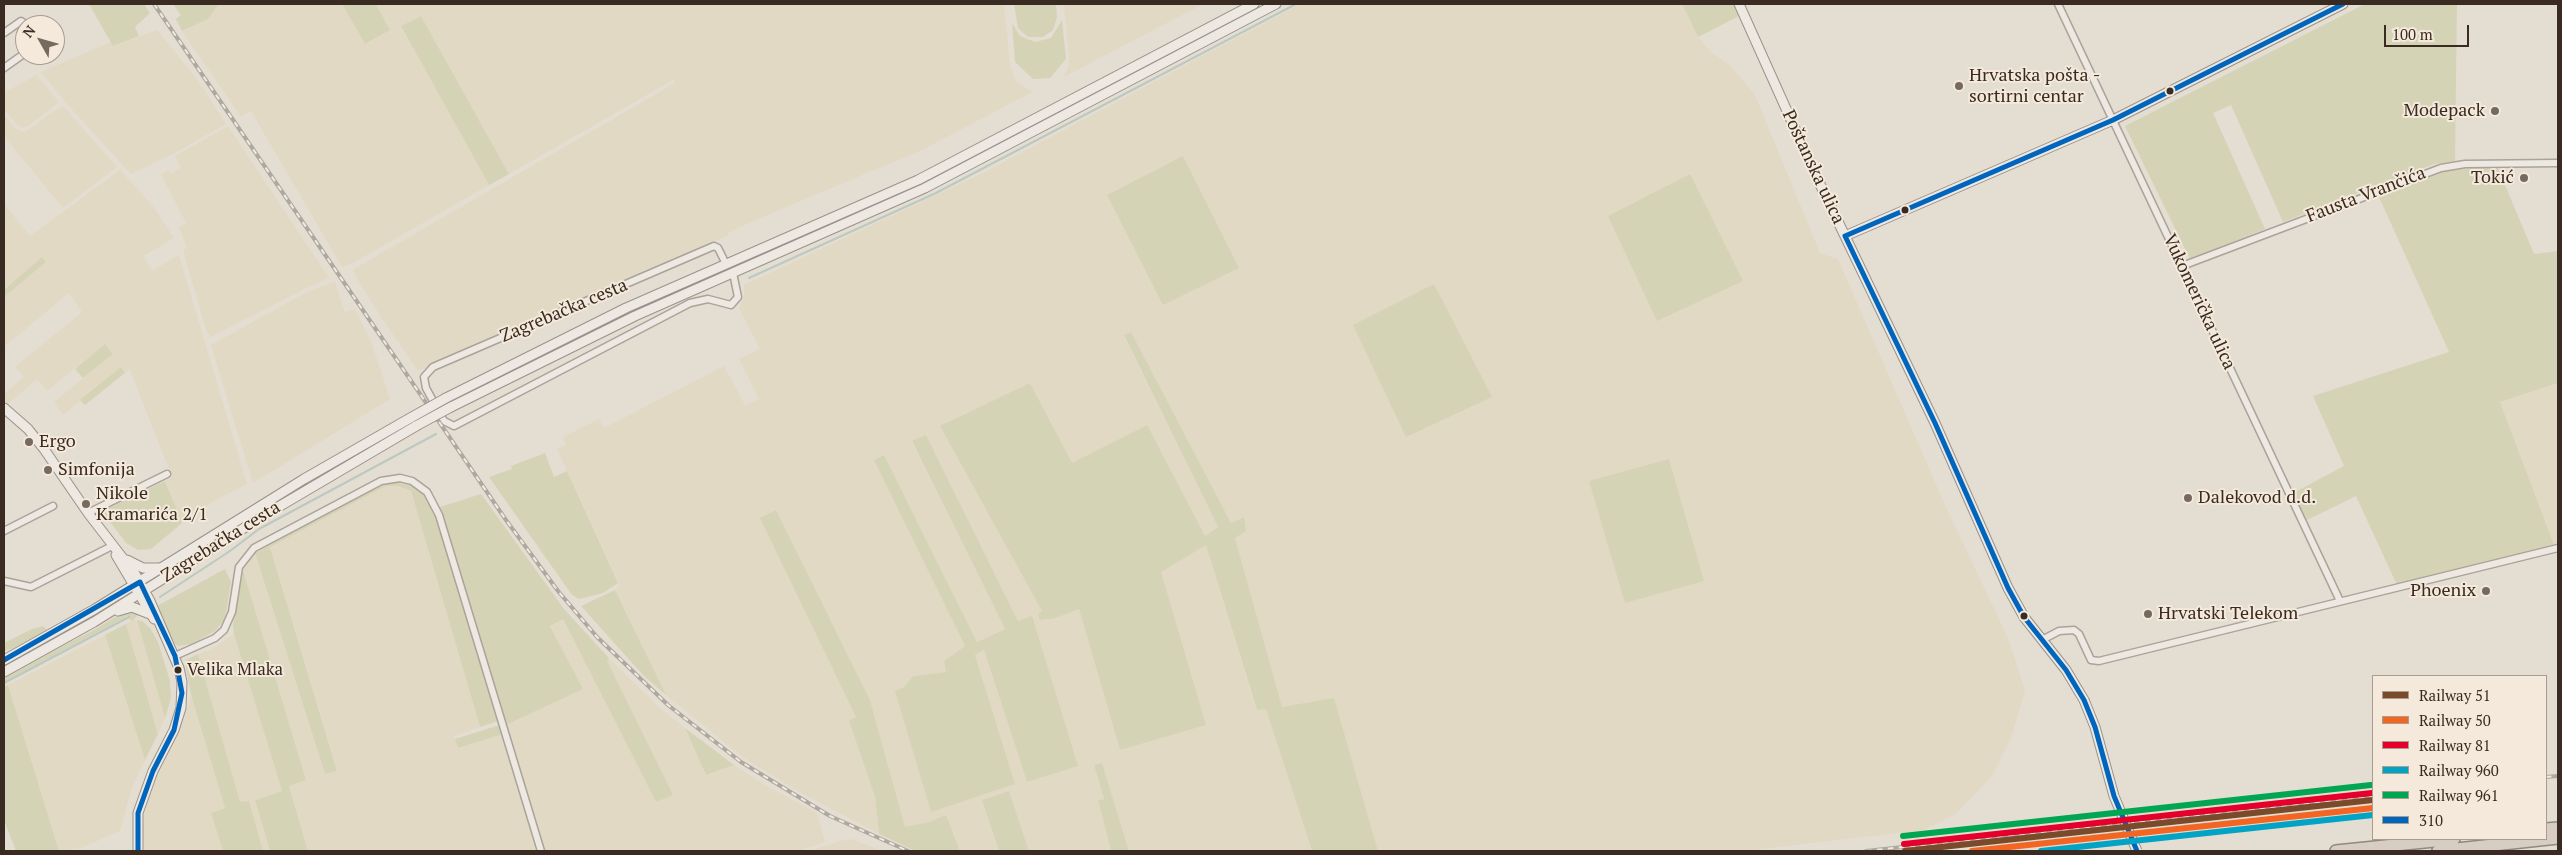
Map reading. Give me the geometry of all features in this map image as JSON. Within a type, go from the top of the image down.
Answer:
[{"type":"highway","points":[[2336,851],[2444,840]]},
{"type":"highway","points":[[2438,851],[2540,840]]},
{"type":"main road","name":"Zagrebačka cesta","points":[[4,660],[136,584],[304,479],[446,398],[592,324],[871,202],[968,155],[1254,4]]},
{"type":"main road","name":"Zagrebačka cesta","points":[[4,672],[112,611],[311,487],[451,407],[595,334],[941,180],[1276,4]]},
{"type":"main road","name":"Poštanska ulica","points":[[1739,4],[1845,236],[1935,423],[2008,588],[2024,617],[2066,670],[2084,700],[2095,727],[2114,796],[2137,851]]},
{"type":"main road","points":[[1845,236],[2113,120],[2336,5]]},
{"type":"main road","points":[[5,411],[28,429],[44,449],[112,546],[160,625],[175,656],[182,682],[180,708],[174,730],[153,771],[138,813],[138,851]]},
{"type":"main road","points":[[112,546],[123,558],[136,584]]},
{"type":"main road","points":[[123,558],[143,568],[162,568]]},
{"type":"main road","points":[[141,592],[150,614],[160,625]]},
{"type":"main road","points":[[112,611],[132,608],[150,614]]},
{"type":"street","name":"Vukomerička ulica","points":[[2058,4],[2340,601]]},
{"type":"street","points":[[4,33],[15,25]]},
{"type":"street","points":[[4,68],[15,60]]},
{"type":"street","name":"Fausta Vrančića","points":[[2182,266],[2430,171],[2465,164],[2558,163]]},
{"type":"street","name":"Zagrebačka cesta","points":[[726,264],[718,248],[714,246],[433,367],[424,377],[426,388],[444,421],[451,426],[457,425],[690,303],[708,299],[731,305],[738,297],[733,273]]},
{"type":"street","points":[[88,513],[167,474]]},
{"type":"street","points":[[175,656],[215,638],[224,630],[232,612],[239,567],[254,548],[380,481],[400,478],[418,484],[431,497],[439,514],[542,851]]},
{"type":"street","points":[[4,531],[52,506]]},
{"type":"street","points":[[4,581],[31,587],[112,546]]},
{"type":"street","points":[[2042,640],[2059,631],[2074,630],[2079,634],[2091,660],[2099,660],[2340,601],[2400,589],[2558,548]]},
{"type":"shaded area","points":[[89,4],[144,4],[150,13],[135,27],[139,36],[113,46]]},
{"type":"shaded area","points":[[173,4],[218,5],[208,19],[182,31],[176,19],[181,15]]},
{"type":"shaded area","points":[[218,4],[342,4],[365,44],[390,30],[376,4],[1004,4],[1010,65],[1015,80],[1032,92],[924,149],[751,222],[728,233],[729,235],[418,371],[381,317],[353,272],[354,269],[675,83],[673,80],[509,174],[421,16],[401,26],[489,185],[353,263],[342,267],[251,111],[241,117],[182,31],[208,19]]},
{"type":"shaded area","points":[[342,4],[376,4],[390,30],[365,44]]},
{"type":"shaded area","points":[[1014,4],[1056,4],[1057,17],[1053,30],[1043,37],[1028,37],[1018,28]]},
{"type":"shaded area","points":[[1064,4],[1203,4],[1064,77],[1069,57]]},
{"type":"shaded area","points":[[1300,4],[1682,4],[1698,37],[1711,52],[1732,67],[1755,95],[1820,253],[1838,259],[1945,505],[2008,638],[2025,690],[2011,738],[1992,776],[1956,814],[1924,830],[1744,851],[1378,851],[1334,699],[1282,707],[1235,538],[1243,517],[1231,523],[1130,332],[1124,336],[1218,527],[1205,536],[1127,573],[1030,383],[941,427],[1043,611],[1038,614],[1056,618],[1079,609],[1120,750],[1158,738],[1161,571],[1206,545],[1256,710],[1266,708],[1312,851],[1129,851],[1102,763],[1094,765],[1104,799],[1098,800],[1111,851],[1029,851],[1009,791],[983,800],[999,851],[960,851],[946,815],[929,822],[905,827],[870,700],[776,510],[761,518],[857,717],[849,721],[875,797],[879,834],[801,793],[744,758],[666,695],[615,590],[620,586],[557,449],[566,445],[563,437],[599,419],[604,428],[724,366],[745,405],[759,399],[739,359],[760,349],[739,308],[744,297],[744,285],[985,172]],"holes":[[[926,435],[1018,621],[1032,617],[1027,782],[984,650],[975,655],[1015,784],[895,692],[904,687],[913,676],[946,672],[944,661],[965,646],[875,459],[884,455],[977,642],[1005,629],[912,442]]]},
{"type":"shaded area","points":[[1682,4],[1733,4],[1739,16],[1698,37]]},
{"type":"shaded area","points":[[2365,4],[2457,4],[2455,161],[2434,164],[2283,222],[2231,105],[2213,113],[2265,229],[2190,259],[2125,126]]},
{"type":"shaded area","points":[[421,16],[509,174],[489,185],[401,26]]},
{"type":"shaded area","points":[[1062,20],[1066,59],[1050,78],[1033,79],[1015,62],[1012,23],[1020,36],[1035,42],[1051,38]]},
{"type":"shaded area","points":[[157,30],[197,79],[226,124],[173,154],[131,174],[65,102],[41,72],[57,65],[65,65],[65,62],[111,42],[113,46]]},
{"type":"shaded area","points":[[36,75],[59,102],[28,126],[22,128],[15,123],[4,109],[4,93]]},
{"type":"shaded area","points":[[60,107],[64,107],[117,167],[63,208],[4,136],[4,115],[16,129],[25,132]]},
{"type":"shaded area","points":[[228,126],[329,278],[211,337],[206,330],[183,250],[187,248],[179,227],[186,223],[161,174],[169,170],[171,173],[181,168],[175,156]]},
{"type":"shaded area","points":[[1183,156],[1239,268],[1163,305],[1107,195]]},
{"type":"shaded area","points":[[2497,166],[2534,254],[2558,251],[2558,383],[2500,402],[2554,545],[2397,585],[2356,496],[2305,521],[2293,493],[2344,466],[2313,396],[2449,352],[2379,197],[2448,170]]},
{"type":"shaded area","points":[[120,170],[152,205],[174,238],[144,256],[152,271],[179,255],[247,484],[214,501],[182,523],[165,481],[172,477],[130,370],[125,373],[121,368],[63,415],[54,402],[113,354],[105,344],[47,391],[37,379],[8,404],[4,401],[4,394],[24,377],[15,367],[82,312],[69,293],[5,346],[4,297],[46,262],[42,258],[4,290],[4,254],[6,252],[4,250],[4,204],[30,236]]},
{"type":"shaded area","points":[[1690,174],[1743,281],[1657,321],[1608,216]]},
{"type":"shaded area","points":[[42,257],[46,262],[4,297],[4,290]]},
{"type":"shaded area","points":[[335,282],[345,312],[355,309],[371,341],[390,399],[253,483],[211,345],[309,291]]},
{"type":"shaded area","points":[[1434,284],[1492,397],[1406,437],[1353,325]]},
{"type":"shaded area","points":[[1131,332],[1231,523],[1244,517],[1246,531],[1235,538],[1282,707],[1334,698],[1378,851],[1312,851],[1266,709],[1257,710],[1206,545],[1161,572],[1206,725],[1120,750],[1079,609],[1056,618],[1040,620],[1038,614],[1042,611],[940,426],[1030,383],[1072,463],[1147,425],[1205,536],[1218,527],[1124,335]]},
{"type":"shaded area","points":[[105,344],[113,354],[83,378],[75,369]]},
{"type":"shaded area","points":[[121,367],[125,373],[85,405],[80,400]]},
{"type":"shaded area","points":[[2558,383],[2558,544],[2554,545],[2500,402]]},
{"type":"shaded area","points":[[926,435],[1018,621],[1032,616],[1078,766],[1027,782],[984,650],[975,655],[1015,784],[931,812],[895,691],[904,687],[913,676],[946,672],[944,661],[965,646],[874,460],[884,455],[977,642],[1005,629],[912,441]]},
{"type":"shaded area","points":[[545,453],[554,477],[567,471],[618,583],[603,593],[579,599],[572,595],[489,477],[512,469],[511,466]]},
{"type":"shaded area","points":[[1669,459],[1704,581],[1625,603],[1589,481]]},
{"type":"shaded area","points":[[165,481],[182,523],[151,549],[138,550],[126,543],[102,511]]},
{"type":"shaded area","points":[[396,482],[419,489],[432,505],[498,721],[480,727],[411,491],[398,486],[386,486],[270,547],[337,771],[325,774],[255,553],[374,488]]},
{"type":"shaded area","points":[[386,486],[398,486],[411,491],[480,727],[454,736],[458,748],[503,734],[537,851],[308,851],[289,786],[306,780],[243,570],[255,553],[325,774],[337,770],[270,546]]},
{"type":"shaded area","points":[[481,494],[564,609],[609,658],[607,661],[673,795],[656,802],[563,619],[550,626],[583,689],[506,725],[440,507]]},
{"type":"shaded area","points":[[776,510],[870,700],[905,827],[929,822],[946,815],[960,851],[915,851],[879,834],[875,797],[849,721],[856,717],[760,518]]},
{"type":"shaded area","points":[[225,569],[231,582],[225,619],[215,631],[191,644],[178,646],[174,643],[157,606]]},
{"type":"shaded area","points":[[243,570],[306,780],[289,786],[308,851],[270,851],[255,800],[282,791],[234,634],[233,625]]},
{"type":"shaded area","points":[[615,590],[666,695],[644,676],[581,606]]},
{"type":"shaded area","points":[[135,610],[138,615],[131,621],[128,616],[4,682],[4,675],[92,631],[123,612]]},
{"type":"shaded area","points":[[134,619],[137,620],[165,718],[158,734],[126,624]]},
{"type":"shaded area","points":[[563,619],[656,802],[607,661],[609,658],[660,708],[685,728],[706,775],[734,765],[768,787],[817,813],[825,842],[798,851],[545,851],[506,725],[582,689],[550,625]]},
{"type":"shaded area","points":[[137,620],[142,621],[150,628],[158,642],[170,681],[171,698],[165,718]]},
{"type":"shaded area","points":[[126,624],[158,734],[145,760],[105,635]]},
{"type":"shaded area","points":[[43,626],[47,630],[4,651],[4,643],[32,629]]},
{"type":"shaded area","points":[[234,634],[282,791],[255,800],[270,851],[263,851],[249,802],[240,803],[198,654],[212,649]]},
{"type":"shaded area","points":[[105,635],[145,760],[132,787],[120,831],[81,848],[59,851],[8,685]]},
{"type":"shaded area","points":[[198,654],[240,802],[249,801],[263,851],[223,851],[211,813],[225,808],[191,695],[185,663],[186,660]]},
{"type":"shaded area","points":[[8,685],[59,851],[16,851],[4,820],[4,687]]},
{"type":"shaded area","points":[[191,695],[225,808],[212,813],[223,851],[144,851],[143,824],[146,806],[153,786],[183,722]]},
{"type":"shaded area","points":[[500,725],[503,734],[458,748],[455,739]]},
{"type":"shaded area","points":[[685,728],[734,765],[706,775]]},
{"type":"shaded area","points":[[1102,763],[1129,851],[1111,851],[1098,800],[1104,799],[1094,765]]},
{"type":"shaded area","points":[[1009,791],[1029,851],[999,851],[982,800]]},
{"type":"shaded area","points":[[852,839],[882,851],[809,851],[840,841]]},
{"type":"waterway","points":[[749,278],[936,193],[1296,4]]},
{"type":"waterway","points":[[160,597],[230,551],[259,529],[436,434]]},
{"type":"waterway","points":[[4,683],[129,617]]},
{"type":"railway","points":[[154,4],[506,520],[558,591],[597,637],[668,705],[741,762],[830,816],[908,851]]},
{"type":"railway","points":[[2547,777],[2558,776]]},
{"type":"railway","points":[[1866,851],[2372,796]]},
{"type":"rail line","name":"961","points":[[1903,836],[2371,785]]},
{"type":"rail line","name":"81","points":[[1904,844],[2372,793]]},
{"type":"rail line","name":"51","points":[[1905,851],[2372,800]]},
{"type":"rail line","name":"50","points":[[1972,851],[2372,808]]},
{"type":"rail line","name":"960","points":[[2041,851],[2372,815]]},
{"type":"transit line","name":"310","points":[[1845,236],[2113,120],[2343,4]]},
{"type":"transit line","name":"310","points":[[1845,236],[1935,423],[2008,588],[2024,617],[2066,670],[2084,700],[2095,727],[2114,796],[2137,851]]},
{"type":"transit line","name":"310","points":[[4,660],[140,582],[175,656],[182,693],[174,730],[153,771],[138,813],[138,851]]},
{"type":"place","name":"Hrvatska pošta - sortirni centar","points":[[1959,86]]},
{"type":"place","name":"Modepack","points":[[2495,111]]},
{"type":"place","name":"Tokić","points":[[2524,178]]},
{"type":"place","name":"Ergo","points":[[29,442]]},
{"type":"place","name":"Simfonija","points":[[48,470]]},
{"type":"place","name":"Dalekovod d.d.","points":[[2188,498]]},
{"type":"place","name":"Nikole Kramarića 2/1","points":[[86,504]]},
{"type":"place","name":"Phoenix","points":[[2486,591]]},
{"type":"place","name":"Hrvatski Telekom","points":[[2148,614]]},
{"type":"place","name":"Velika Mlaka","points":[[178,670]]}]
